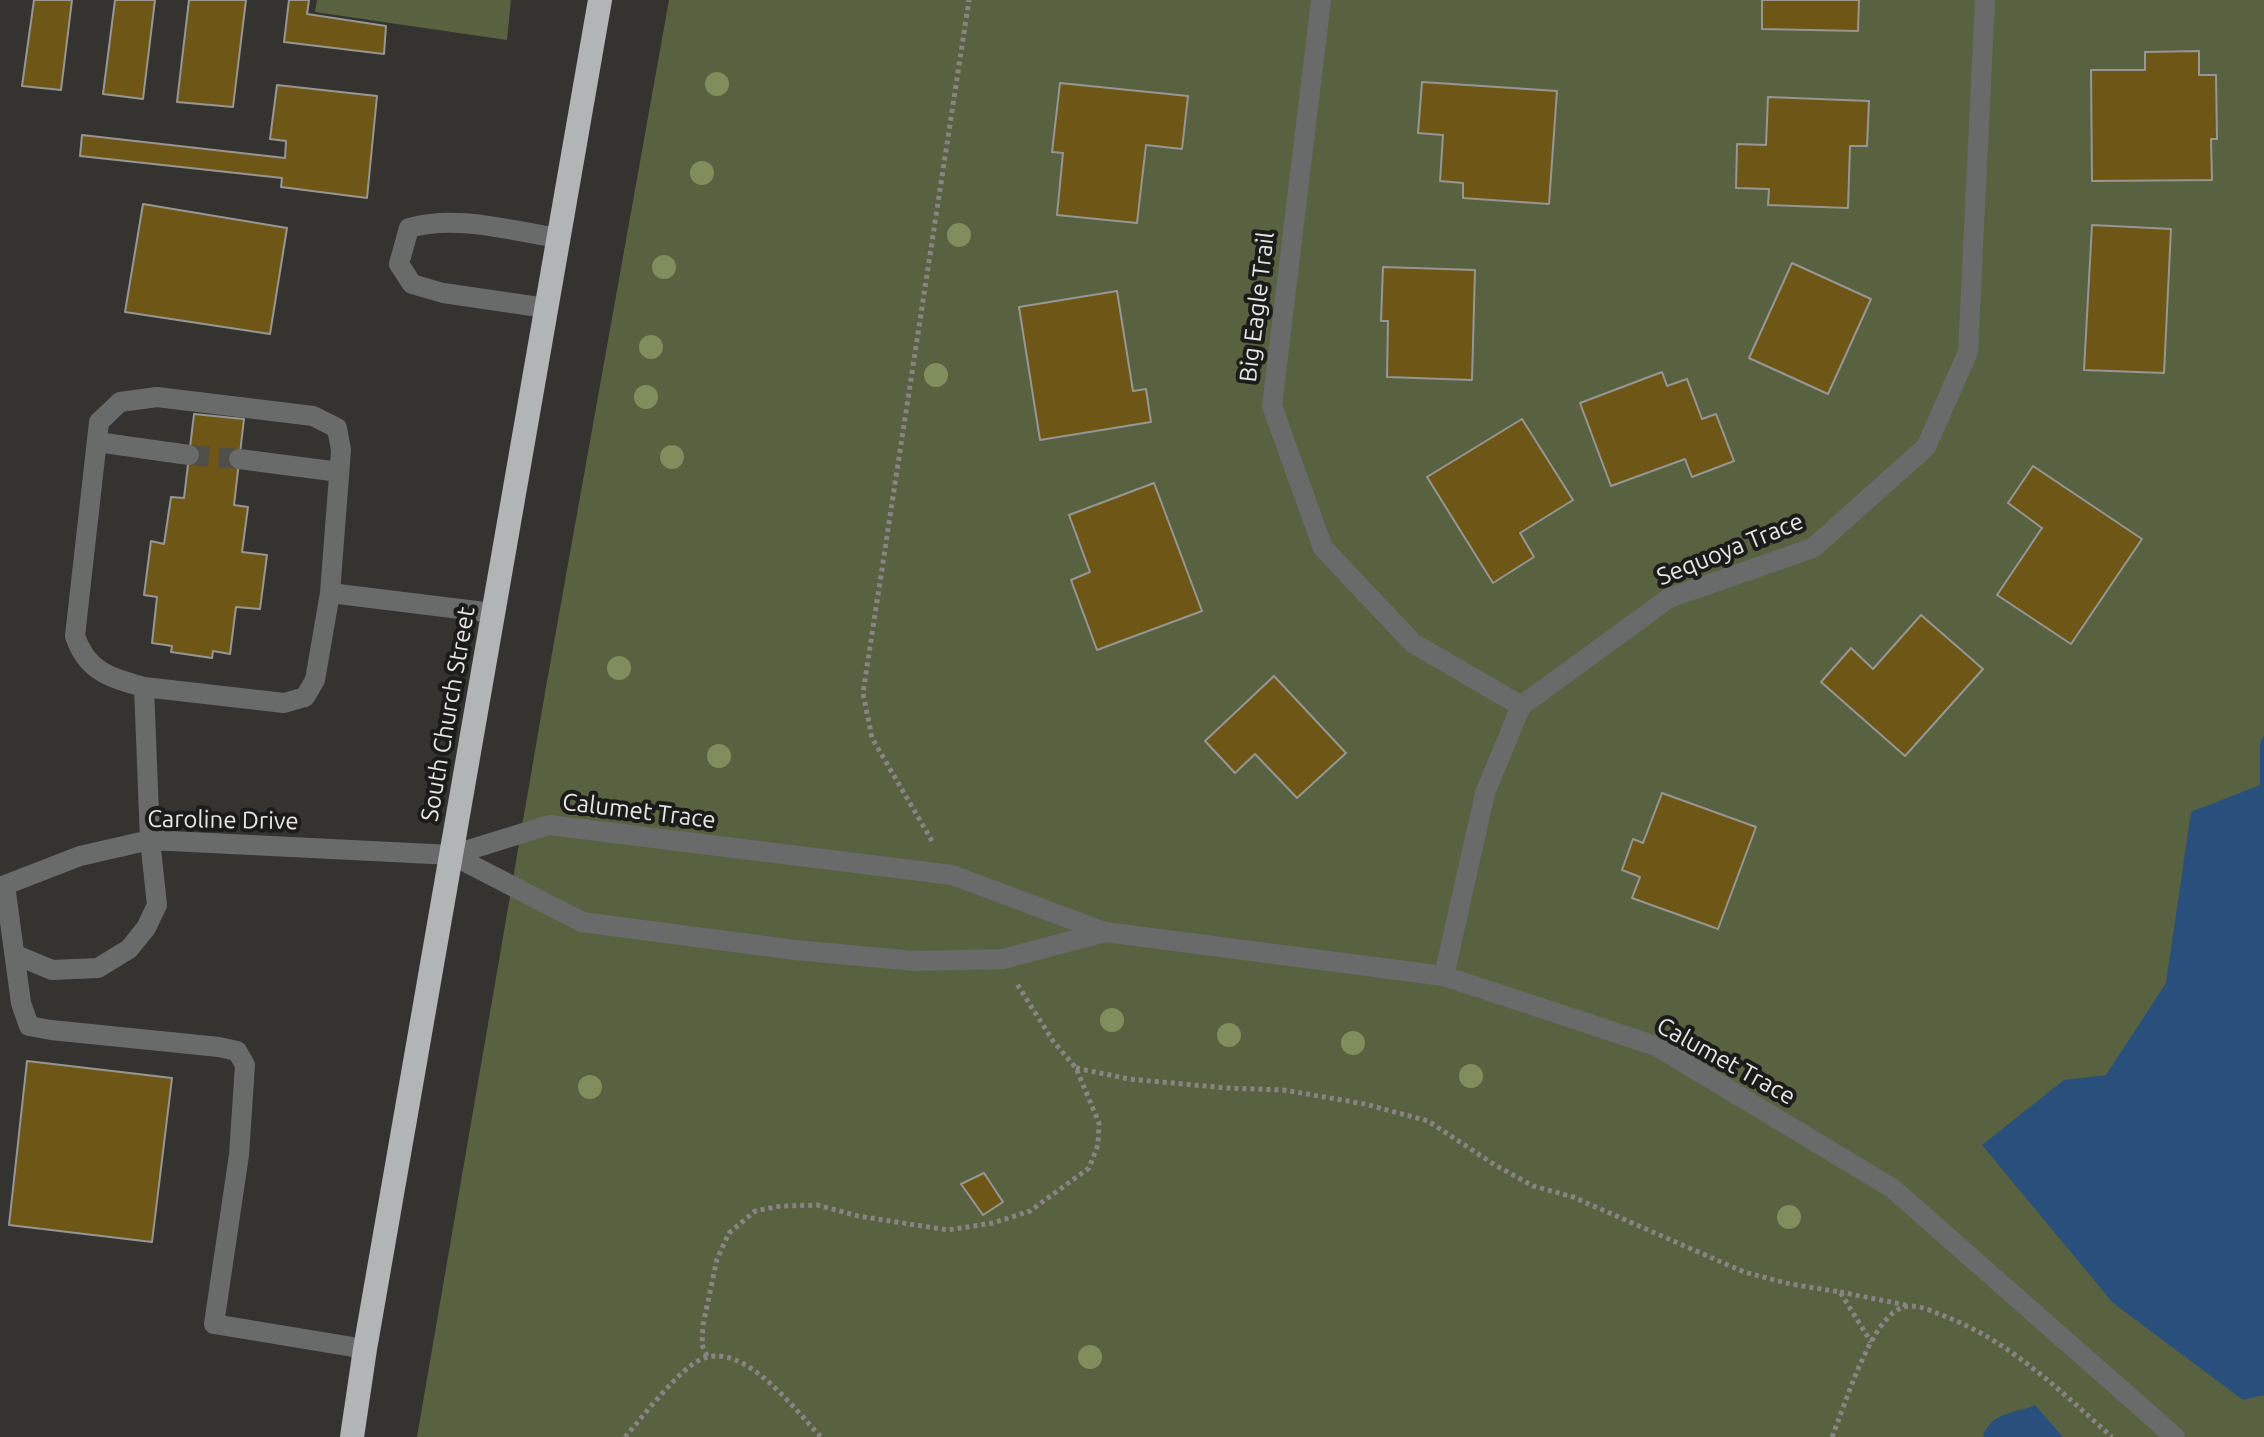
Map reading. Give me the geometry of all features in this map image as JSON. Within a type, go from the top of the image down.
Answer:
[{"type":"highway","name":"South Church Street","points":[[352,1437],[600,0]]},
{"type":"street","name":"Big Eagle Trail","points":[[1321,0],[1272,406],[1323,548],[1413,643],[1521,706]]},
{"type":"street","name":"Sequoya Trace","points":[[1521,706],[1669,598],[1813,548],[1926,447],[1968,352],[1985,0]]},
{"type":"street","points":[[546,308],[443,293],[412,284],[399,264],[409,228],[431,221],[559,238]]},
{"type":"street","points":[[157,397],[313,416],[337,428],[341,450],[339,472],[330,593],[315,680],[305,697],[284,703],[144,687],[109,677],[81,654],[75,636],[99,422],[120,402],[157,397]]},
{"type":"street","points":[[97,442],[189,455]]},
{"type":"street","points":[[239,459],[339,472]]},
{"type":"street","points":[[330,593],[493,613]]},
{"type":"street","points":[[16,955],[52,970],[98,968],[129,949],[146,928],[157,905],[150,840],[144,687]]},
{"type":"street","points":[[1444,976],[1485,793],[1521,706]]},
{"type":"street","name":"Calumet Trace","points":[[452,855],[549,825],[952,875],[1105,932],[1444,976],[1656,1046],[1892,1188],[2175,1437]]},
{"type":"street","name":"Caroline Drive","points":[[2,886],[80,856],[150,840],[452,855]]},
{"type":"street","name":"Calumet Trace","points":[[452,855],[582,922],[795,950],[915,961],[1003,959],[1105,932]]},
{"type":"street","points":[[2,886],[16,955],[21,1003],[29,1026],[237,1051],[245,1065],[239,1155],[214,1324],[365,1349]]},
{"type":"path","points":[[934,844],[872,738],[863,693],[969,0]]},
{"type":"path","points":[[707,1356],[702,1345],[703,1325],[717,1259],[729,1233],[755,1211],[781,1206],[817,1205],[858,1216],[948,1230],[993,1223],[1030,1211],[1089,1168],[1098,1145],[1099,1123],[1076,1068],[1053,1041],[1017,984]]},
{"type":"path","points":[[1076,1068],[1129,1079],[1284,1090],[1365,1104],[1428,1121],[1533,1186],[1573,1197],[1744,1272],[1790,1284],[1907,1305],[1954,1319],[2018,1354],[2112,1437]]},
{"type":"path","points":[[1840,1292],[1871,1342]]},
{"type":"path","points":[[1832,1437],[1871,1342],[1887,1318],[1907,1305]]},
{"type":"path","points":[[625,1437],[692,1364],[707,1356],[731,1356],[745,1364],[767,1381],[821,1437]]},
{"type":"green space","points":[[317,0],[511,0],[507,40],[315,12]]},
{"type":"green space","points":[[669,0],[2264,0],[2264,1437],[417,1437],[546,687]]},
{"type":"water","points":[[2264,735],[2264,1395],[2243,1400],[2113,1303],[1982,1145],[2064,1080],[2106,1075],[2166,983],[2191,812],[2260,785],[2260,743]]},
{"type":"water","points":[[2035,1405],[2063,1437],[1983,1437],[1997,1418]]},
{"type":"building","points":[[34,0],[72,0],[61,90],[22,86]]},
{"type":"building","points":[[115,0],[155,0],[143,99],[103,94]]},
{"type":"building","points":[[189,0],[246,0],[233,107],[177,102]]},
{"type":"building","points":[[289,0],[309,0],[307,14],[386,26],[384,54],[284,42]]},
{"type":"building","points":[[1762,0],[1859,0],[1858,31],[1762,29]]},
{"type":"building","points":[[2199,51],[2199,75],[2216,75],[2217,139],[2211,139],[2212,180],[2092,181],[2091,70],[2145,70],[2145,52]]},
{"type":"building","points":[[1422,82],[1557,91],[1549,204],[1463,198],[1463,183],[1440,181],[1443,135],[1418,133]]},
{"type":"building","points":[[1060,83],[1188,96],[1182,149],[1146,145],[1137,223],[1057,215],[1063,153],[1052,152]]},
{"type":"building","points":[[277,85],[377,96],[367,198],[281,187],[282,178],[80,156],[82,135],[285,158],[286,141],[270,139]]},
{"type":"building","points":[[1768,97],[1869,101],[1867,146],[1850,146],[1848,208],[1768,205],[1769,189],[1736,188],[1737,144],[1766,145]]},
{"type":"building","points":[[143,204],[287,228],[270,334],[125,312]]},
{"type":"building","points":[[2092,225],[2171,229],[2164,373],[2084,370]]},
{"type":"building","points":[[1792,263],[1871,299],[1828,394],[1749,358]]},
{"type":"building","points":[[1383,267],[1475,270],[1472,380],[1387,377],[1388,321],[1381,321]]},
{"type":"building","points":[[1117,291],[1133,391],[1146,389],[1151,422],[1040,440],[1019,307]]},
{"type":"building","points":[[1662,372],[1667,386],[1687,379],[1702,419],[1716,414],[1734,461],[1692,477],[1685,459],[1611,486],[1580,403]]},
{"type":"building","points":[[194,414],[244,419],[234,505],[248,507],[242,552],[267,555],[260,609],[236,607],[230,654],[213,651],[212,658],[171,652],[172,646],[152,643],[157,597],[144,595],[151,541],[164,544],[171,497],[184,498]]},
{"type":"building","points":[[1522,419],[1573,500],[1520,533],[1534,557],[1493,583],[1427,477]]},
{"type":"building","points":[[2033,466],[2142,539],[2071,644],[1997,595],[2042,528],[2008,503]]},
{"type":"building","points":[[1154,483],[1202,611],[1097,650],[1071,580],[1090,572],[1069,515]]},
{"type":"building","points":[[1921,615],[1983,669],[1905,756],[1821,682],[1851,648],[1873,669]]},
{"type":"building","points":[[1274,676],[1346,753],[1297,798],[1255,754],[1235,773],[1205,741]]},
{"type":"building","points":[[1662,793],[1756,827],[1718,929],[1632,898],[1640,877],[1622,870],[1633,839],[1643,843]]},
{"type":"building","points":[[27,1061],[172,1078],[152,1242],[9,1225]]},
{"type":"building","points":[[984,1173],[1003,1202],[983,1215],[961,1184]]},
{"type":"tunnel","points":[[189,455],[239,459]]}]
